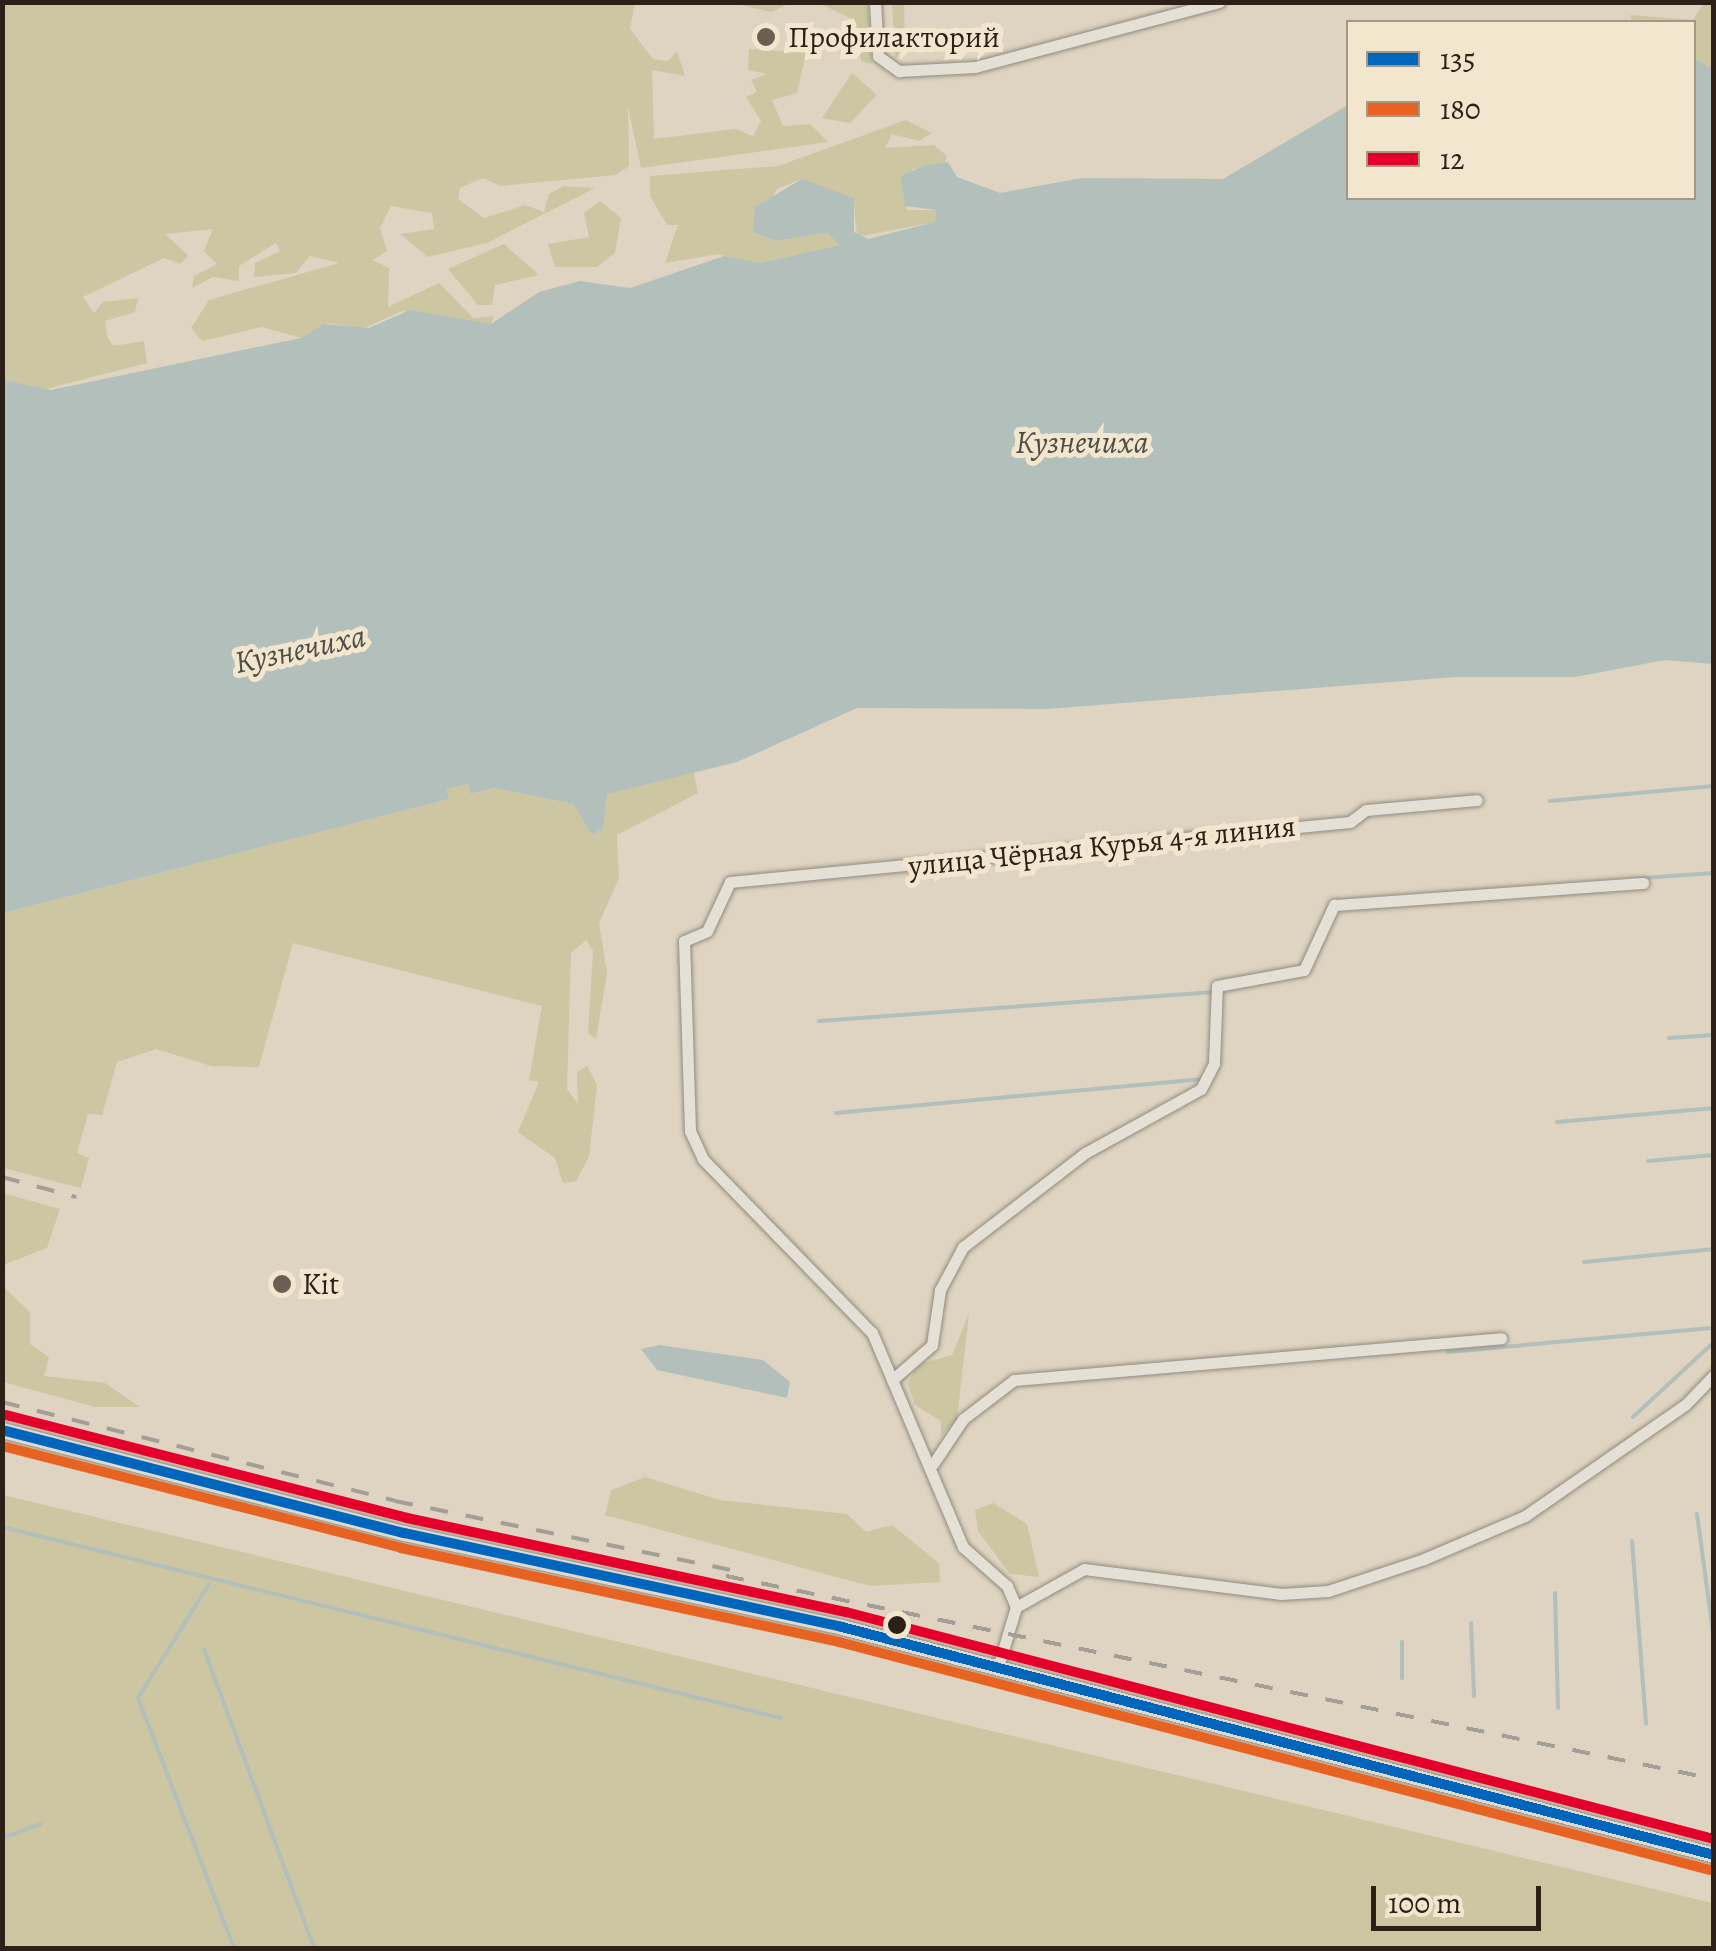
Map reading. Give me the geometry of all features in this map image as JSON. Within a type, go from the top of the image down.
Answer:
[{"type":"main road","points":[[2,1430],[404,1533],[998,1666],[1714,1855]]},
{"type":"street","points":[[876,2],[884,65],[975,67],[1219,2]]},
{"type":"street","name":"улица Чёрная Курья 4-я линия","points":[[892,1380],[872,1333],[702,1159],[690,1131],[684,940],[707,931],[724,887],[1477,800]]},
{"type":"street","points":[[998,1666],[1016,1607],[1007,1586],[964,1547],[933,1464],[892,1380],[932,1345],[940,1290],[963,1247],[1085,1154],[1200,1089],[1214,1063],[1218,986],[1304,970],[1334,906],[1643,883]]},
{"type":"street","points":[[933,1464],[963,1420],[1014,1380],[1501,1338]]},
{"type":"street","points":[[1016,1607],[1084,1569],[1281,1594],[1328,1590],[1424,1559],[1524,1516],[1685,1405],[1714,1375]]},
{"type":"shaded area","points":[[737,2],[791,3],[771,12]]},
{"type":"shaded area","points":[[3,3],[635,3],[630,29],[653,59],[668,61],[677,51],[685,76],[652,70],[654,139],[735,129],[753,136],[761,121],[746,97],[757,92],[751,80],[767,74],[748,70],[749,49],[806,53],[797,93],[772,100],[783,126],[810,124],[828,142],[641,168],[628,107],[629,166],[616,175],[501,186],[483,178],[460,188],[458,199],[484,218],[525,205],[544,212],[549,194],[564,186],[595,188],[487,243],[428,257],[400,234],[434,229],[432,213],[391,206],[380,228],[387,251],[373,260],[389,268],[388,307],[439,283],[473,318],[494,316],[491,324],[402,311],[360,330],[330,323],[301,338],[262,327],[202,341],[191,328],[209,300],[339,263],[310,256],[296,273],[254,277],[255,263],[280,251],[276,243],[239,266],[239,281],[213,277],[192,288],[194,276],[217,264],[204,251],[213,229],[165,234],[188,255],[181,264],[164,258],[83,297],[94,313],[103,302],[138,298],[135,312],[105,321],[107,336],[113,346],[144,341],[147,363],[38,391],[3,380]]},
{"type":"shaded area","points":[[819,3],[868,3],[872,64],[861,61],[854,20]]},
{"type":"shaded area","points":[[892,3],[904,3],[905,46],[895,59]]},
{"type":"shaded area","points":[[1704,3],[1713,3],[1713,70],[1696,59],[1693,20]]},
{"type":"shaded area","points":[[1630,15],[1693,20],[1632,20]]},
{"type":"shaded area","points":[[852,73],[877,95],[850,123],[822,118]]},
{"type":"shaded area","points":[[906,120],[932,133],[919,141],[892,134],[885,148],[934,145],[947,156],[944,165],[913,169],[906,190],[907,210],[936,210],[935,222],[857,237],[854,204],[802,179],[777,189],[753,232],[777,241],[827,233],[841,245],[755,264],[718,254],[665,263],[678,225],[667,225],[650,196],[650,176],[778,166]]},
{"type":"shaded area","points":[[600,201],[621,218],[615,253],[597,267],[555,267],[548,244],[589,237],[584,213]]},
{"type":"shaded area","points":[[504,244],[539,275],[495,285],[492,305],[478,305],[448,269]]},
{"type":"shaded area","points":[[693,768],[698,793],[617,835],[619,878],[599,923],[607,973],[596,1039],[588,1033],[593,951],[586,940],[571,953],[567,1089],[578,1104],[577,1072],[587,1066],[597,1085],[589,1157],[576,1181],[563,1183],[555,1158],[518,1132],[539,1082],[529,1080],[542,1006],[293,943],[259,1067],[211,1066],[156,1049],[117,1062],[102,1115],[88,1114],[77,1153],[89,1158],[81,1188],[3,1168],[3,913],[449,799],[447,789],[469,784],[472,794],[494,788],[573,804],[592,835],[604,795]]},
{"type":"shaded area","points":[[3,1193],[60,1209],[47,1248],[3,1265]]},
{"type":"shaded area","points":[[2,1285],[30,1312],[30,1344],[49,1357],[44,1376],[105,1383],[140,1407],[95,1407],[3,1382]]},
{"type":"shaded area","points":[[969,1314],[957,1419],[941,1436],[941,1421],[915,1405],[908,1384],[917,1365],[952,1355]]},
{"type":"shaded area","points":[[645,1477],[720,1500],[847,1514],[866,1532],[892,1525],[939,1563],[940,1582],[870,1586],[605,1515],[611,1490]]},
{"type":"shaded area","points":[[3,1495],[1713,1903],[1713,1948],[3,1948]]},
{"type":"shaded area","points":[[993,1503],[1027,1524],[1039,1577],[1010,1574],[978,1531],[975,1510]]},
{"type":"water","name":"Кузнечиха","points":[[1696,59],[1714,70],[1713,664],[1665,660],[1575,677],[1455,677],[1047,709],[857,708],[737,762],[607,794],[603,828],[592,835],[573,804],[494,788],[471,794],[468,784],[447,789],[449,799],[3,913],[3,380],[51,390],[301,338],[324,324],[369,328],[410,310],[491,324],[539,292],[580,281],[630,288],[724,256],[760,263],[840,245],[827,233],[777,241],[753,232],[755,207],[802,179],[854,198],[854,232],[868,239],[935,222],[936,210],[905,206],[901,176],[923,166],[948,162],[957,177],[1000,193],[1082,178],[1223,179],[1346,106],[1346,200],[1696,200]]},
{"type":"water","points":[[659,1345],[763,1360],[790,1382],[787,1398],[657,1370],[641,1349]]},
{"type":"waterway","points":[[1550,801],[1714,786]]},
{"type":"waterway","points":[[1643,878],[1714,873]]},
{"type":"waterway","points":[[819,1021],[1211,992]]},
{"type":"waterway","points":[[1669,1038],[1714,1035]]},
{"type":"waterway","points":[[836,1113],[1203,1079]]},
{"type":"waterway","points":[[1557,1122],[1714,1108]]},
{"type":"waterway","points":[[1648,1161],[1714,1155]]},
{"type":"waterway","points":[[1584,1262],[1714,1249]]},
{"type":"waterway","points":[[1448,1352],[1714,1328]]},
{"type":"waterway","points":[[1633,1417],[1714,1342]]},
{"type":"waterway","points":[[1697,1514],[1714,1639]]},
{"type":"waterway","points":[[2,1527],[781,1718]]},
{"type":"waterway","points":[[1632,1541],[1646,1723]]},
{"type":"waterway","points":[[209,1584],[138,1698],[234,1948]]},
{"type":"waterway","points":[[1555,1593],[1558,1708]]},
{"type":"waterway","points":[[1471,1623],[1474,1696]]},
{"type":"waterway","points":[[1402,1642],[1402,1678]]},
{"type":"waterway","points":[[204,1649],[314,1948]]},
{"type":"waterway","points":[[2,1838],[41,1824]]},
{"type":"railway","points":[[2,1177],[76,1197]]},
{"type":"railway","points":[[2,1402],[395,1501],[742,1572]]},
{"type":"railway","points":[[726,1576],[1714,1779]]},
{"type":"transit line","name":"12","points":[[6,1415],[407,1518],[846,1612],[1714,1839]]},
{"type":"transit line","name":"135","points":[[2,1430],[404,1533],[842,1627],[1714,1855]]},
{"type":"transit line","name":"180","points":[[2,1446],[401,1548],[839,1642],[1710,1870]]},
{"type":"place","name":"Профилакторий","points":[[766,37]]},
{"type":"place","name":"Kit","points":[[282,1284]]}]
